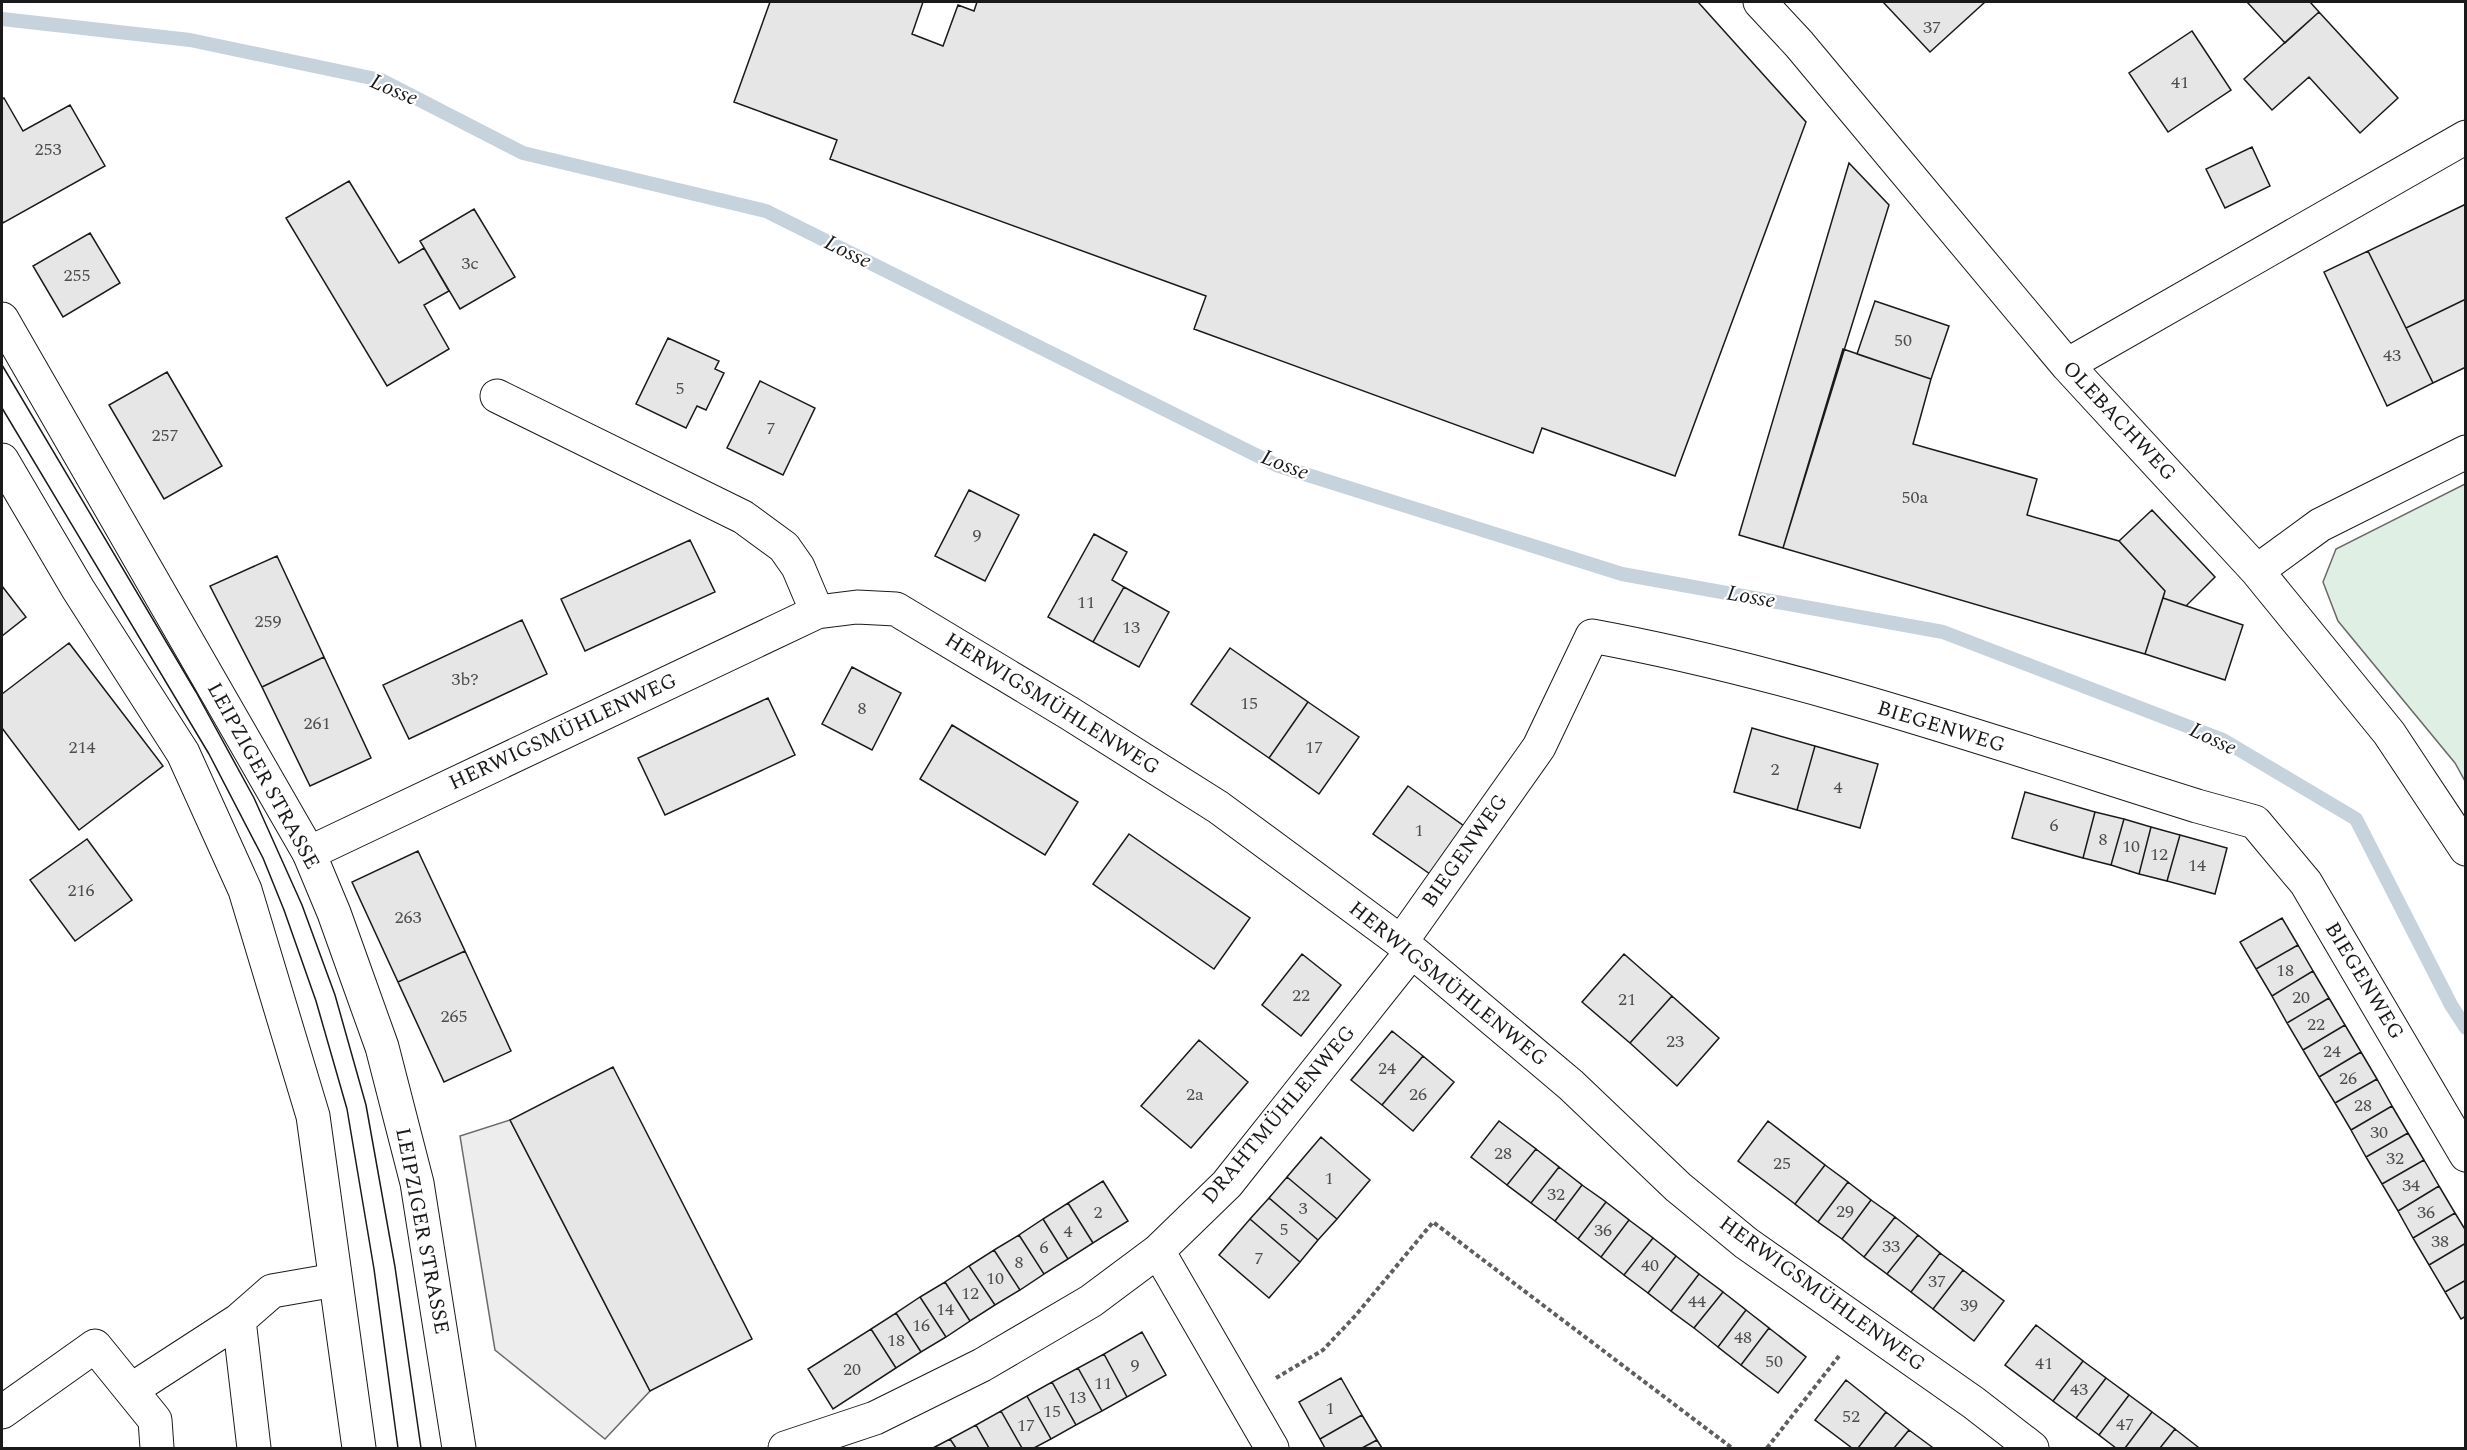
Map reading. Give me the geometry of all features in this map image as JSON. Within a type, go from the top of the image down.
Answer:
[{"type":"street","name":"OLEBACHWEG","points":[[1760,2],[1807,53],[2067,365],[2257,571],[2389,733],[2466,849]]},
{"type":"street","points":[[2067,365],[2466,136]]},
{"type":"street","name":"LEIPZIGER STRASSE","points":[[2,319],[309,853],[334,913],[382,1047],[417,1183],[459,1449]]},
{"type":"street","points":[[497,396],[743,518],[784,547],[798,567],[817,612]]},
{"type":"street","points":[[2257,571],[2320,525],[2466,452]]},
{"type":"street","points":[[2,460],[78,589],[183,753],[245,890],[313,1116],[360,1449]]},
{"type":"street","name":"HERWIGSMÜHLENWEG","points":[[309,853],[817,612],[857,607],[896,609],[1060,707],[1218,807],[1406,947],[1571,1085],[1678,1187],[1746,1243],[1974,1403],[2032,1449]]},
{"type":"street","name":"BIEGENWEG","points":[[1406,947],[1539,747],[1592,636],[1676,651],[1794,682],[2254,822],[2306,884],[2466,1155]]},
{"type":"street","name":"DRAHTMÜHLENWEG","points":[[785,1449],[875,1418],[982,1365],[1091,1301],[1158,1251],[1227,1184],[1406,947]]},
{"type":"street","points":[[1158,1251],[1272,1449]]},
{"type":"street","points":[[131,1390],[239,1320],[272,1291],[335,1280]]},
{"type":"street","points":[[239,1320],[254,1449]]},
{"type":"street","points":[[2,1412],[95,1346],[155,1420],[157,1449]]},
{"type":"path","points":[[1242,1398],[1323,1350],[1356,1315],[1433,1222],[1732,1449]]},
{"type":"path","points":[[1767,1449],[1863,1325]]},
{"type":"green space","points":[[2465,484],[2465,781],[2455,763],[2338,621],[2323,582],[2336,549]]},
{"type":"shaded area","points":[[510,1120],[650,1391],[605,1439],[495,1350],[460,1136]]},
{"type":"building","points":[[770,2],[923,2],[912,34],[943,46],[958,5],[974,11],[977,2],[1698,2],[1806,122],[1675,476],[1542,428],[1533,453],[1194,329],[1206,296],[830,159],[837,140],[734,102]]},
{"type":"building","points":[[1883,2],[1985,2],[1930,52]]},
{"type":"building","points":[[2247,2],[2310,2],[2319,12],[2285,43]]},
{"type":"building","points":[[2319,12],[2398,98],[2360,133],[2309,77],[2272,110],[2244,79]]},
{"type":"building","points":[[2192,31],[2231,90],[2168,132],[2129,73]]},
{"type":"building","points":[[4,98],[23,131],[70,105],[105,166],[3,223],[2,99]]},
{"type":"building","points":[[2252,147],[2270,186],[2225,208],[2206,169]]},
{"type":"building","points":[[1849,163],[1889,205],[1783,548],[1739,535]]},
{"type":"building","points":[[349,181],[399,263],[424,248],[449,291],[424,305],[449,349],[387,386],[286,218]]},
{"type":"building","points":[[2466,204],[2466,299],[2406,328],[2368,251]]},
{"type":"building","points":[[474,209],[515,277],[460,309],[420,241]]},
{"type":"building","points":[[90,233],[120,283],[63,317],[33,266]]},
{"type":"building","points":[[2368,251],[2433,383],[2387,406],[2324,272]]},
{"type":"building","points":[[2466,299],[2466,367],[2433,383],[2406,328]]},
{"type":"building","points":[[1875,301],[1949,326],[1931,379],[1857,354]]},
{"type":"building","points":[[668,338],[719,361],[715,369],[724,373],[706,410],[697,406],[686,428],[636,404]]},
{"type":"building","points":[[1843,349],[1931,379],[1913,444],[2037,479],[2027,515],[2119,541],[2165,591],[2145,654],[1783,548]]},
{"type":"building","points":[[167,372],[222,466],[164,499],[109,405]]},
{"type":"building","points":[[760,381],[815,408],[783,475],[727,448]]},
{"type":"building","points":[[969,490],[1019,515],[985,581],[935,556]]},
{"type":"building","points":[[2152,510],[2215,577],[2186,606],[2163,598],[2165,591],[2119,541]]},
{"type":"building","points":[[1094,534],[1127,552],[1112,580],[1124,587],[1093,642],[1048,617]]},
{"type":"building","points":[[690,540],[715,592],[585,651],[561,599]]},
{"type":"building","points":[[277,556],[324,657],[262,687],[210,586]]},
{"type":"building","points":[[2,586],[26,617],[2,636]]},
{"type":"building","points":[[1124,587],[1169,612],[1139,667],[1093,642]]},
{"type":"building","points":[[2163,598],[2243,625],[2225,680],[2145,654]]},
{"type":"building","points":[[522,620],[547,674],[409,739],[383,685]]},
{"type":"building","points":[[69,643],[163,766],[79,830],[2,728],[2,694]]},
{"type":"building","points":[[1230,648],[1308,702],[1269,758],[1191,704]]},
{"type":"building","points":[[324,657],[371,758],[310,786],[262,687]]},
{"type":"building","points":[[852,667],[901,693],[872,750],[822,724]]},
{"type":"building","points":[[768,698],[795,755],[665,815],[638,758]]},
{"type":"building","points":[[1308,702],[1359,737],[1319,794],[1269,758]]},
{"type":"building","points":[[952,725],[1078,802],[1045,855],[920,779]]},
{"type":"building","points":[[1752,728],[1815,746],[1797,810],[1734,792]]},
{"type":"building","points":[[1815,746],[1878,764],[1860,828],[1797,810]]},
{"type":"building","points":[[1408,786],[1464,826],[1430,874],[1373,834]]},
{"type":"building","points":[[2025,792],[2095,812],[2083,858],[2012,838]]},
{"type":"building","points":[[2095,812],[2124,819],[2111,865],[2083,858]]},
{"type":"building","points":[[2124,819],[2151,827],[2139,874],[2111,865]]},
{"type":"building","points":[[2151,827],[2180,835],[2167,881],[2139,874]]},
{"type":"building","points":[[1129,834],[1250,918],[1214,969],[1093,884]]},
{"type":"building","points":[[2180,835],[2227,848],[2215,894],[2167,881]]},
{"type":"building","points":[[87,839],[132,900],[75,941],[30,880]]},
{"type":"building","points":[[418,851],[465,951],[398,982],[352,882]]},
{"type":"building","points":[[2282,918],[2298,945],[2256,969],[2240,942]]},
{"type":"building","points":[[2298,945],[2313,971],[2272,996],[2256,969]]},
{"type":"building","points":[[465,951],[511,1051],[444,1082],[398,982]]},
{"type":"building","points":[[1302,954],[1341,985],[1301,1036],[1262,1005]]},
{"type":"building","points":[[1624,954],[1672,996],[1630,1043],[1582,1002]]},
{"type":"building","points":[[2313,971],[2329,998],[2287,1023],[2272,996]]},
{"type":"building","points":[[1672,996],[1719,1038],[1677,1086],[1630,1043]]},
{"type":"building","points":[[2329,998],[2345,1025],[2303,1050],[2287,1023]]},
{"type":"building","points":[[2345,1025],[2361,1052],[2319,1077],[2303,1050]]},
{"type":"building","points":[[1392,1031],[1423,1056],[1382,1105],[1351,1080]]},
{"type":"building","points":[[1199,1040],[1248,1082],[1191,1148],[1141,1106]]},
{"type":"building","points":[[2361,1052],[2377,1079],[2335,1103],[2319,1077]]},
{"type":"building","points":[[1423,1056],[1454,1082],[1413,1131],[1382,1105]]},
{"type":"building","points":[[613,1067],[752,1339],[650,1391],[510,1120]]},
{"type":"building","points":[[2377,1079],[2392,1106],[2351,1130],[2335,1103]]},
{"type":"building","points":[[2392,1106],[2408,1133],[2366,1157],[2351,1130]]},
{"type":"building","points":[[1499,1121],[1536,1149],[1507,1185],[1471,1157]]},
{"type":"building","points":[[1768,1121],[1825,1165],[1795,1204],[1738,1161]]},
{"type":"building","points":[[2408,1133],[2424,1160],[2382,1184],[2366,1157]]},
{"type":"building","points":[[1321,1137],[1370,1180],[1337,1219],[1287,1177]]},
{"type":"building","points":[[1536,1149],[1559,1167],[1531,1203],[1507,1185]]},
{"type":"building","points":[[2424,1160],[2439,1186],[2398,1211],[2382,1184]]},
{"type":"building","points":[[1825,1165],[1848,1182],[1818,1222],[1795,1204]]},
{"type":"building","points":[[1559,1167],[1582,1185],[1555,1221],[1531,1203]]},
{"type":"building","points":[[1287,1177],[1337,1219],[1318,1240],[1269,1198]]},
{"type":"building","points":[[1103,1181],[1128,1221],[1093,1243],[1068,1203]]},
{"type":"building","points":[[1848,1182],[1871,1200],[1842,1239],[1818,1222]]},
{"type":"building","points":[[1582,1185],[1606,1202],[1578,1239],[1555,1221]]},
{"type":"building","points":[[2439,1186],[2455,1213],[2413,1238],[2398,1211]]},
{"type":"building","points":[[1269,1198],[1318,1240],[1300,1262],[1250,1219]]},
{"type":"building","points":[[1871,1200],[1895,1217],[1864,1257],[1842,1239]]},
{"type":"building","points":[[1606,1202],[1629,1220],[1601,1257],[1578,1239]]},
{"type":"building","points":[[1068,1203],[1093,1243],[1068,1259],[1043,1219]]},
{"type":"building","points":[[2455,1213],[2466,1231],[2466,1243],[2429,1265],[2413,1238]]},
{"type":"building","points":[[1895,1217],[1918,1235],[1887,1274],[1864,1257]]},
{"type":"building","points":[[1043,1219],[1068,1259],[1044,1274],[1019,1235]]},
{"type":"building","points":[[1250,1219],[1300,1262],[1269,1298],[1219,1255]]},
{"type":"building","points":[[1629,1220],[1653,1238],[1624,1275],[1601,1257]]},
{"type":"building","points":[[1019,1235],[1044,1274],[1020,1290],[994,1250]]},
{"type":"building","points":[[1918,1235],[1940,1253],[1911,1292],[1887,1274]]},
{"type":"building","points":[[1653,1238],[1676,1256],[1648,1293],[1624,1275]]},
{"type":"building","points":[[2466,1243],[2466,1280],[2445,1292],[2429,1265]]},
{"type":"building","points":[[994,1250],[1020,1290],[995,1305],[969,1266]]},
{"type":"building","points":[[1940,1253],[1963,1270],[1933,1309],[1911,1292]]},
{"type":"building","points":[[1676,1256],[1699,1274],[1671,1311],[1648,1293]]},
{"type":"building","points":[[969,1266],[995,1305],[970,1321],[945,1282]]},
{"type":"building","points":[[1963,1270],[2004,1301],[1974,1341],[1933,1309]]},
{"type":"building","points":[[1699,1274],[1723,1292],[1694,1328],[1671,1311]]},
{"type":"building","points":[[2466,1280],[2466,1316],[2461,1319],[2445,1292]]},
{"type":"building","points":[[945,1282],[970,1321],[946,1337],[920,1297]]},
{"type":"building","points":[[1723,1292],[1746,1310],[1718,1347],[1694,1328]]},
{"type":"building","points":[[920,1297],[946,1337],[921,1352],[896,1313]]},
{"type":"building","points":[[1746,1310],[1769,1328],[1741,1365],[1718,1347]]},
{"type":"building","points":[[896,1313],[921,1352],[896,1368],[871,1329]]},
{"type":"building","points":[[2036,1325],[2083,1361],[2053,1401],[2005,1365]]},
{"type":"building","points":[[1769,1328],[1806,1357],[1778,1393],[1741,1365]]},
{"type":"building","points":[[871,1329],[896,1368],[833,1409],[808,1369]]},
{"type":"building","points":[[1142,1332],[1166,1375],[1127,1397],[1104,1354]]},
{"type":"building","points":[[1104,1354],[1127,1397],[1102,1411],[1078,1368]]},
{"type":"building","points":[[2083,1361],[2106,1378],[2076,1418],[2053,1401]]},
{"type":"building","points":[[1078,1368],[1102,1411],[1076,1425],[1052,1382]]},
{"type":"building","points":[[1341,1378],[1362,1415],[1320,1439],[1299,1402]]},
{"type":"building","points":[[2106,1378],[2129,1395],[2099,1435],[2076,1418]]},
{"type":"building","points":[[1846,1380],[1886,1412],[1858,1448],[1852,1448],[1815,1420]]},
{"type":"building","points":[[1052,1382],[1076,1425],[1051,1439],[1027,1396]]},
{"type":"building","points":[[2129,1395],[2152,1412],[2125,1448],[2116,1448],[2099,1435]]},
{"type":"building","points":[[1027,1396],[1051,1439],[1034,1448],[1022,1448],[1001,1411]]},
{"type":"building","points":[[1001,1411],[1022,1448],[989,1448],[976,1425]]},
{"type":"building","points":[[1886,1412],[1909,1430],[1894,1448],[1858,1448]]},
{"type":"building","points":[[2152,1412],[2175,1429],[2160,1448],[2125,1448]]},
{"type":"building","points":[[1362,1415],[1377,1440],[1362,1448],[1325,1448],[1320,1439]]},
{"type":"building","points":[[976,1425],[989,1448],[956,1448],[950,1439]]},
{"type":"building","points":[[2175,1429],[2198,1447],[2160,1448]]},
{"type":"building","points":[[1909,1430],[1932,1447],[1894,1448]]},
{"type":"building","points":[[950,1439],[956,1448],[933,1448]]},
{"type":"building","points":[[1377,1440],[1382,1448],[1362,1448]]},
{"type":"waterway","name":"Losse","points":[[2,19],[190,40],[381,80],[523,153],[766,211],[1276,465],[1622,574],[1943,632],[2223,740],[2356,819],[2451,1005],[2466,1028]]},
{"type":"tram line","points":[[2,365],[196,692],[254,798],[302,905],[335,995],[366,1105],[395,1267],[421,1448]]},
{"type":"tram line","points":[[2,408],[209,754],[263,858],[284,910],[316,1001],[347,1109],[374,1269],[398,1448]]}]
